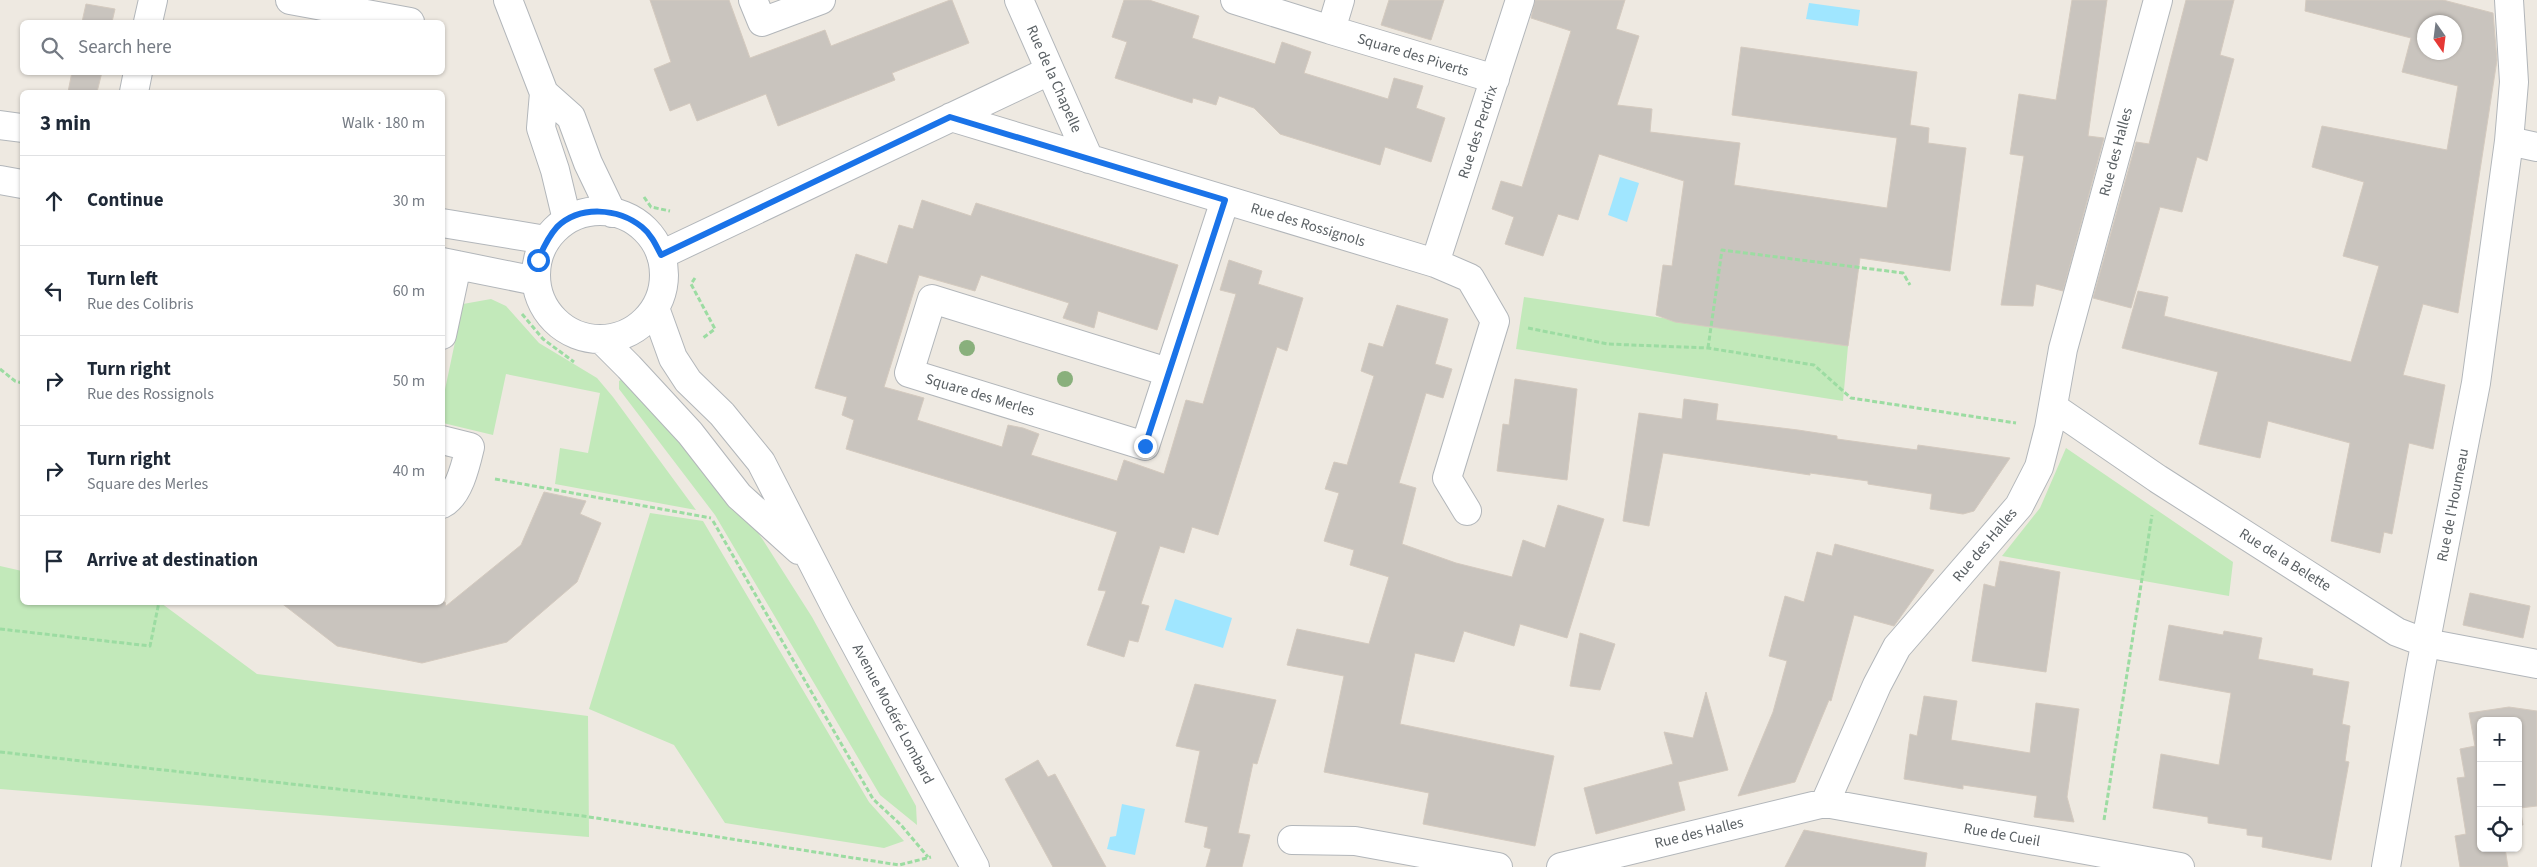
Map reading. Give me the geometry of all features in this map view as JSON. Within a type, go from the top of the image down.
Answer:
[{"type":"street","points":[[148,20],[153,0]]},
{"type":"street","points":[[290,0],[399,20]]},
{"type":"street","points":[[508,0],[544,92],[541,128],[555,170],[567,220]]},
{"type":"street","points":[[753,0],[762,22],[821,0]]},
{"type":"street","name":"Rue de la Chapelle","points":[[1019,0],[1089,159]]},
{"type":"street","name":"Square des Piverts","points":[[1235,0],[1495,79]]},
{"type":"street","points":[[1331,30],[1340,0]]},
{"type":"street","name":"Rue des Perdrix","points":[[1435,263],[1520,0]]},
{"type":"street","name":"Rue des Halles","points":[[1561,867],[1825,802],[1877,685],[1897,647],[2018,506],[2039,467],[2051,418],[2063,349],[2158,0]]},
{"type":"street","name":"Rue de l'Houmeau","points":[[2386,867],[2426,643],[2476,383],[2509,141],[2514,82],[2508,0]]},
{"type":"street","points":[[661,255],[1049,71]]},
{"type":"street","points":[[134,90],[137,75]]},
{"type":"street","points":[[544,92],[572,117],[588,163],[612,213]]},
{"type":"street","name":"Rue des Rossignols","points":[[950,117],[1435,263],[1470,278],[1495,321]]},
{"type":"street","points":[[0,124],[20,128]]},
{"type":"street","points":[[2509,141],[2537,147]]},
{"type":"street","points":[[0,180],[20,184]]},
{"type":"street","name":"Square des Merles","points":[[1168,372],[932,299],[909,373],[1145,446],[1225,200]]},
{"type":"street","points":[[590,212],[612,213],[629,218],[643,228],[655,242],[661,255],[664,275],[662,292],[655,308],[641,325],[622,336],[601,340],[582,337],[564,329],[550,316],[540,299],[536,281],[538,260],[546,240],[567,220],[590,212]]},
{"type":"street","points":[[445,224],[546,240]]},
{"type":"street","points":[[445,308],[450,264],[536,281]]},
{"type":"street","name":"Avenue Modéré Lombard","points":[[655,308],[674,358],[688,381],[722,414],[761,462],[811,561],[969,856]]},
{"type":"street","points":[[1467,511],[1447,478],[1495,321]]},
{"type":"street","name":"Avenue Modéré Lombard","points":[[601,340],[629,367],[690,433],[739,496],[811,561]]},
{"type":"street","name":"Rue de la Belette","points":[[2051,418],[2158,480],[2397,632],[2426,643],[2537,664]]},
{"type":"street","points":[[445,441],[470,447],[463,475],[448,502],[445,503]]},
{"type":"street","name":"Rue de Cueil","points":[[1825,802],[2180,867]]},
{"type":"street","points":[[1292,840],[1355,841],[1498,867]]},
{"type":"path","points":[[1708,348],[1722,250],[1903,273],[1910,286]]},
{"type":"path","points":[[1495,321],[1608,344],[1708,348],[1814,365],[1851,398],[2051,418]]},
{"type":"path","points":[[0,369],[15,381],[20,382]]},
{"type":"path","points":[[463,475],[711,518]]},
{"type":"path","points":[[2099,853],[2158,480]]},
{"type":"path","points":[[0,629],[150,646],[157,605]]},
{"type":"path","points":[[0,752],[583,816],[899,865],[929,858],[969,856]]},
{"type":"green space","points":[[1524,297],[1848,346],[1843,401],[1516,349]]},
{"type":"green space","points":[[491,299],[506,306],[539,343],[597,378],[696,510],[555,484],[560,448],[588,453],[600,393],[506,374],[493,435],[445,423],[445,390],[463,304]]},
{"type":"green space","points":[[628,376],[732,496],[763,540],[812,617],[916,806],[917,825],[880,795],[715,515],[619,389],[619,381]]},
{"type":"green space","points":[[2066,448],[2233,562],[2229,596],[2002,556],[2040,508]]},
{"type":"green space","points":[[650,513],[703,521],[869,802],[904,841],[884,848],[725,823],[674,745],[589,709]]},
{"type":"green space","points":[[0,566],[20,571],[20,605],[164,605],[257,674],[588,716],[589,837],[0,789]]},
{"type":"water","points":[[1809,3],[1860,10],[1858,26],[1806,19]]},
{"type":"water","points":[[1620,177],[1639,183],[1627,222],[1608,215]]},
{"type":"water","points":[[1175,599],[1232,618],[1223,648],[1165,630]]},
{"type":"water","points":[[1122,804],[1145,809],[1135,855],[1107,849],[1110,837],[1116,836]]},
{"type":"building","points":[[650,0],[729,0],[750,58],[825,30],[831,46],[950,0],[952,0],[969,43],[892,73],[895,80],[778,126],[766,94],[697,121],[690,103],[670,111],[654,69],[671,62]]},
{"type":"building","points":[[1124,0],[1149,0],[1199,16],[1192,38],[1275,64],[1282,42],[1311,52],[1304,73],[1388,99],[1394,78],[1423,86],[1416,108],[1445,118],[1431,162],[1385,147],[1380,165],[1280,134],[1254,108],[1219,96],[1216,105],[1193,98],[1192,103],[1115,78],[1127,42],[1112,37]]},
{"type":"building","points":[[1389,0],[1444,0],[1431,40],[1381,25]]},
{"type":"building","points":[[1535,0],[1625,0],[1616,29],[1639,36],[1617,105],[1652,109],[1650,132],[1740,143],[1734,185],[1887,208],[1897,138],[1732,115],[1741,47],[1917,72],[1910,125],[1929,128],[1928,143],[1966,148],[1950,271],[1860,258],[1848,346],[1675,322],[1656,315],[1663,265],[1672,266],[1684,181],[1599,154],[1578,220],[1558,214],[1543,256],[1505,244],[1514,217],[1492,209],[1501,181],[1522,187],[1571,31],[1531,18]]},
{"type":"building","points":[[2072,0],[2107,0],[2088,136],[2104,138],[2063,291],[2036,284],[2033,306],[2001,305],[2024,156],[2010,154],[2019,94],[2056,100]]},
{"type":"building","points":[[2186,0],[2234,0],[2220,55],[2234,59],[2207,161],[2197,157],[2182,212],[2160,207],[2131,308],[2093,298],[2136,142],[2149,144]]},
{"type":"building","points":[[2306,0],[2443,0],[2493,13],[2497,60],[2458,313],[2423,304],[2403,375],[2445,385],[2433,449],[2409,443],[2392,534],[2384,532],[2380,553],[2331,541],[2350,443],[2268,421],[2260,458],[2199,444],[2218,372],[2122,348],[2138,291],[2168,297],[2164,316],[2351,362],[2379,266],[2343,256],[2364,182],[2312,167],[2322,126],[2447,150],[2458,86],[2402,72],[2411,38],[2305,11]]},
{"type":"building","points":[[86,4],[115,9],[112,20],[82,20]]},
{"type":"building","points":[[71,75],[101,75],[98,90],[68,90]]},
{"type":"building","points":[[922,200],[971,216],[976,203],[1178,265],[1157,330],[1098,311],[1094,328],[1063,318],[1069,303],[981,275],[975,291],[919,275],[884,387],[924,398],[917,420],[1002,447],[1008,425],[1023,428],[1039,434],[1031,455],[1117,481],[1124,460],[1164,474],[1186,400],[1203,404],[1236,294],[1220,290],[1229,260],[1262,271],[1258,284],[1303,298],[1287,351],[1277,347],[1218,535],[1192,527],[1184,553],[1160,546],[1141,604],[1149,606],[1138,642],[1129,640],[1124,657],[1087,645],[1106,591],[1098,590],[1117,532],[846,449],[854,420],[842,415],[847,397],[815,388],[856,254],[887,264],[899,225],[913,229]]},
{"type":"building","points":[[1397,305],[1448,319],[1435,364],[1452,369],[1443,398],[1426,393],[1399,483],[1416,488],[1402,544],[1456,563],[1512,577],[1523,540],[1545,548],[1558,505],[1604,519],[1567,638],[1520,624],[1514,646],[1464,631],[1454,662],[1415,653],[1400,724],[1554,756],[1535,846],[1423,824],[1429,793],[1324,772],[1344,676],[1287,665],[1297,629],[1369,644],[1389,577],[1350,565],[1354,550],[1324,541],[1339,493],[1325,489],[1334,462],[1347,465],[1374,376],[1361,371],[1369,343],[1383,347]]},
{"type":"building","points":[[1515,379],[1577,389],[1567,480],[1497,471],[1503,424],[1509,425]]},
{"type":"building","points":[[1684,399],[1718,404],[1716,420],[1798,430],[1837,436],[1837,439],[1917,450],[1918,445],[2010,458],[1974,511],[1963,514],[1930,509],[1932,494],[1868,484],[1868,481],[1810,473],[1810,475],[1663,453],[1649,526],[1623,521],[1639,413],[1682,419]]},
{"type":"building","points":[[544,492],[586,501],[580,514],[601,523],[577,582],[507,642],[422,663],[337,646],[284,605],[445,605],[445,602],[446,606],[521,545]]},
{"type":"building","points":[[1835,544],[1934,570],[1894,626],[1854,615],[1831,701],[1829,700],[1795,782],[1738,796],[1773,712],[1787,661],[1769,656],[1785,596],[1804,602],[1817,552],[1832,556]]},
{"type":"building","points":[[2000,561],[2060,572],[2046,672],[1972,661],[1984,584],[1995,587]]},
{"type":"building","points":[[2470,593],[2530,606],[2523,638],[2463,625]]},
{"type":"building","points":[[2169,625],[2223,635],[2224,631],[2262,638],[2258,659],[2313,669],[2312,675],[2349,682],[2342,724],[2350,726],[2345,761],[2349,762],[2331,860],[2262,847],[2263,837],[2247,835],[2247,829],[2208,823],[2208,817],[2153,808],[2161,754],[2219,765],[2231,693],[2159,680]]},
{"type":"building","points":[[1580,633],[1615,644],[1600,690],[1570,686]]},
{"type":"building","points":[[1195,684],[1276,700],[1257,764],[1253,763],[1238,833],[1250,835],[1242,867],[1206,867],[1211,849],[1204,847],[1208,827],[1185,822],[1200,751],[1176,746]]},
{"type":"building","points":[[1706,692],[1728,770],[1678,782],[1685,810],[1596,834],[1584,788],[1673,764],[1664,732],[1693,738]]},
{"type":"building","points":[[1924,696],[1957,701],[1951,740],[2030,753],[2036,703],[2079,709],[2067,797],[2074,822],[2034,817],[2037,796],[1963,785],[1963,789],[1904,779],[1910,734],[1917,736]]},
{"type":"building","points":[[2509,707],[2537,711],[2537,806],[2522,808],[2522,717],[2477,717],[2477,852],[2506,852],[2508,867],[2460,867],[2455,836],[2466,834],[2457,778],[2465,777],[2460,749],[2475,746],[2469,713]]},
{"type":"building","points":[[1038,760],[1048,777],[1055,774],[1106,867],[1053,867],[1005,779]]},
{"type":"building","points":[[1804,830],[1927,853],[1925,867],[1785,867]]},
{"type":"route","points":[[538,260],[546,240],[558,227],[567,220],[590,212],[612,213],[629,218],[643,228],[655,242],[661,255],[950,117],[1225,200],[1145,446]]}]
